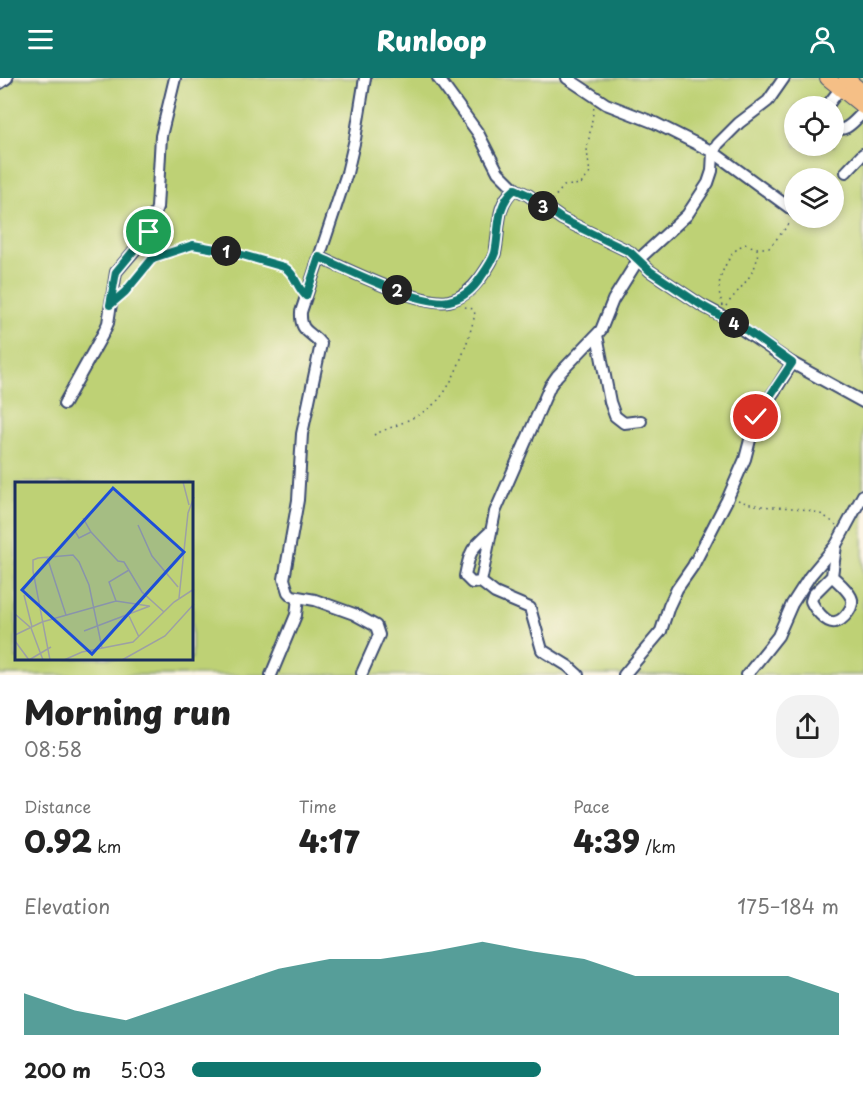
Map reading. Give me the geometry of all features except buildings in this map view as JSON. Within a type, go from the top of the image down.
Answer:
[{"type":"main road","points":[[827,78],[863,92]]},
{"type":"main road","points":[[843,83],[863,107]]},
{"type":"street","points":[[0,83],[8,78]]},
{"type":"street","points":[[64,404],[104,332],[116,272],[146,237],[154,219],[157,208],[161,136],[175,78]]},
{"type":"street","points":[[362,674],[379,635],[376,626],[354,614],[315,600],[292,596],[288,592],[284,579],[298,500],[302,434],[321,344],[307,332],[301,321],[301,312],[347,173],[365,78]]},
{"type":"street","points":[[438,78],[478,133],[498,172],[515,189],[528,195],[562,219],[630,252],[650,271],[701,305],[738,326],[792,363],[863,402]]},
{"type":"street","points":[[567,78],[596,98],[655,123],[713,152],[784,204]]},
{"type":"street","points":[[481,582],[495,512],[550,386],[597,335],[613,300],[638,260],[687,215],[708,183],[712,171],[713,152],[726,135],[768,101],[784,78]]},
{"type":"street","points":[[834,96],[843,83]]},
{"type":"street","points":[[844,129],[850,126],[863,113]]},
{"type":"street","points":[[846,172],[863,154]]},
{"type":"street","points":[[319,257],[409,294],[433,301],[448,301],[475,286],[487,269],[494,254],[503,205],[508,195],[515,189]]},
{"type":"street","points":[[597,335],[610,402],[615,416],[624,423],[641,421]]},
{"type":"street","points":[[624,675],[636,664],[661,631],[677,589],[693,566],[727,500],[745,459],[756,417],[792,363]]},
{"type":"street","points":[[747,675],[778,636],[792,604],[810,576],[836,545],[863,495]]},
{"type":"street","points":[[481,582],[472,584],[465,576],[472,548],[490,531]]},
{"type":"street","points":[[832,576],[836,545]]},
{"type":"street","points":[[481,582],[489,590],[530,608],[542,650],[578,675]]},
{"type":"street","points":[[271,675],[296,615],[298,598]]},
{"type":"path","points":[[547,209],[564,186],[581,184],[588,177],[590,166],[587,151],[596,98]]},
{"type":"path","points":[[756,248],[757,259],[745,283],[724,308],[719,286],[732,256],[741,244],[769,249],[786,228]]},
{"type":"path","points":[[110,305],[125,292],[153,258],[193,245],[232,252],[284,267],[291,271],[298,287],[306,296]]},
{"type":"path","points":[[374,435],[410,420],[431,405],[439,399],[451,379],[472,330],[475,314],[473,309],[448,301]]},
{"type":"path","points":[[727,500],[735,498],[763,508],[817,512],[837,525],[846,526]]},
{"type":"green space","points":[[0,78],[863,78],[863,675],[0,675]]},
{"type":"route","points":[[149,232],[116,272],[110,305],[125,292],[153,258],[193,245],[232,252],[284,267],[291,271],[298,287],[306,296],[319,257],[409,294],[433,301],[448,301],[456,299],[475,286],[487,269],[494,254],[500,213],[506,198],[515,189],[538,201],[562,219],[630,252],[650,271],[701,305],[746,330],[792,363],[756,417]]}]
